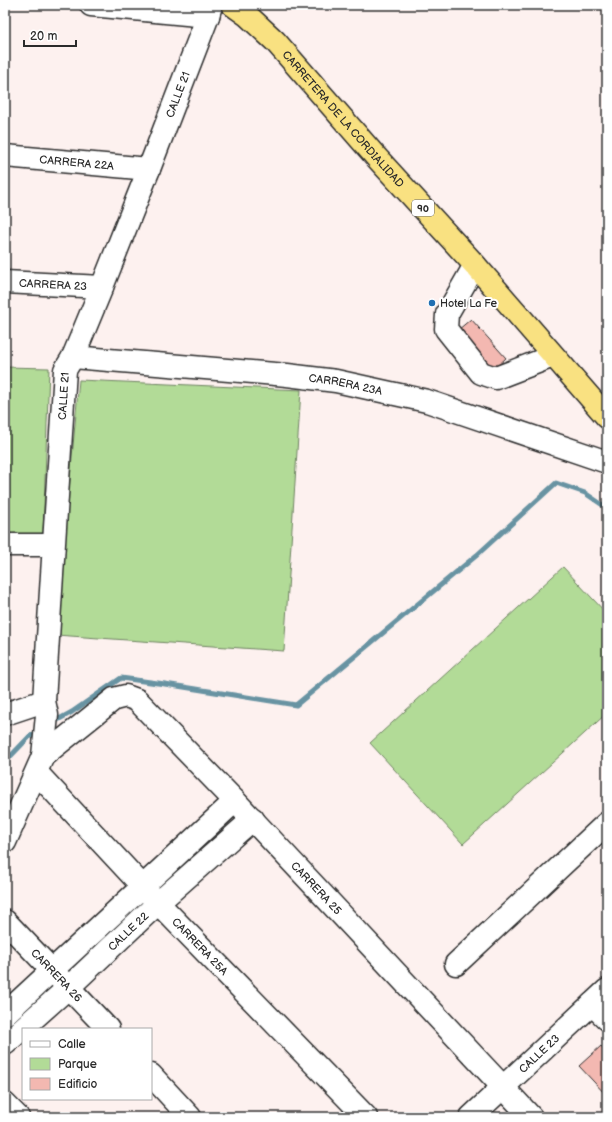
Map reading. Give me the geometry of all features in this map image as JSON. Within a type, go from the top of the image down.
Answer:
[{"type":"highway","name":"CARRETERA DE LA CORDIALIDAD","points":[[233,5],[247,14],[275,41],[377,158],[475,265],[607,417]]},
{"type":"street","points":[[91,5],[210,10]]},
{"type":"street","name":"CALLE 21","points":[[42,755],[53,546],[65,370],[73,357],[102,287],[210,10]]},
{"type":"street","name":"CARRERA 22A","points":[[5,156],[149,169]]},
{"type":"street","points":[[475,265],[446,314],[446,329],[481,373],[496,378],[553,356]]},
{"type":"street","name":"CARRERA 23","points":[[5,282],[102,287]]},
{"type":"street","name":"CARRERA 23A","points":[[73,357],[287,375],[336,381],[427,401],[607,462]]},
{"type":"street","points":[[5,545],[53,546]]},
{"type":"street","name":"CARRERA 25","points":[[42,755],[114,699],[126,696],[137,700],[253,819],[531,1117]]},
{"type":"street","points":[[5,714],[45,708]]},
{"type":"street","points":[[5,841],[42,755]]},
{"type":"street","name":"CARRERA 25A","points":[[42,755],[143,885],[158,902],[366,1117]]},
{"type":"street","name":"CALLE 22","points":[[5,1014],[235,800]]},
{"type":"street","name":"CALLE 22","points":[[23,1028],[69,987],[158,902],[253,819]]},
{"type":"street","points":[[456,964],[607,823]]},
{"type":"street","name":"CARRERA 26","points":[[5,921],[107,1028]]},
{"type":"street","name":"CALLE 23","points":[[471,1117],[502,1087],[602,1004]]},
{"type":"street","name":"CALLE 22","points":[[5,1044],[22,1029]]},
{"type":"street","points":[[152,1076],[190,1117]]},
{"type":"street","points":[[5,1104],[18,1117]]},
{"type":"green space","points":[[5,367],[49,368],[43,535],[5,534]]},
{"type":"green space","points":[[79,380],[301,390],[284,651],[56,635]]},
{"type":"green space","points":[[563,567],[607,614],[607,713],[463,844],[370,743]]},
{"type":"building","points":[[471,319],[506,358],[493,370],[458,330]]},
{"type":"building","points":[[601,1046],[607,1052],[607,1096],[579,1066]]},
{"type":"waterway","points":[[52,723],[72,712],[121,678],[296,705],[477,555],[556,483],[585,493],[607,508]]},
{"type":"waterway","points":[[5,762],[29,737],[39,731]]},
{"type":"place","name":"Hotel La Fe","points":[[432,303]]}]
